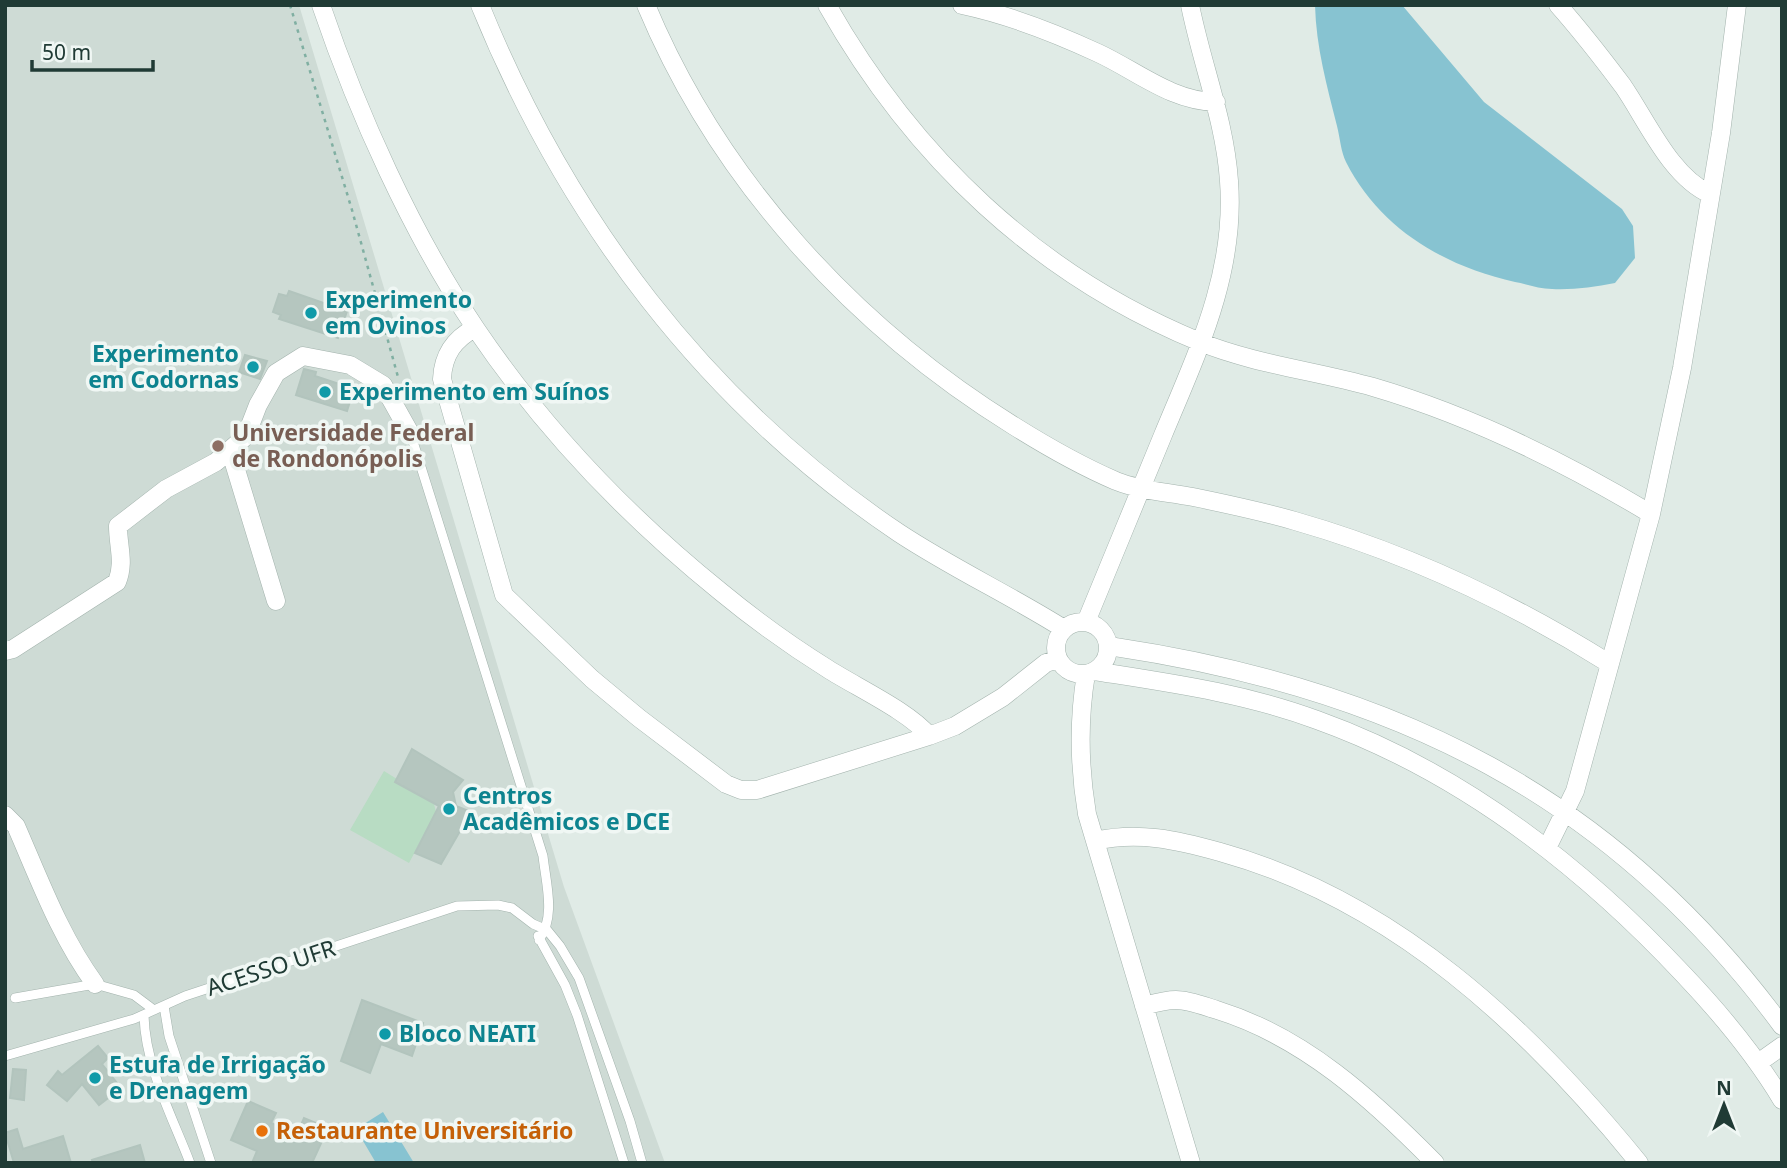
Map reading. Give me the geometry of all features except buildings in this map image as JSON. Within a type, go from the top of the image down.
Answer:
[{"type":"street","points":[[321,5],[350,83],[424,240],[475,328],[565,443],[597,479],[667,546],[723,594],[784,640],[837,675],[914,720],[929,736]]},
{"type":"street","points":[[480,5],[522,102],[573,194],[632,280],[699,361],[774,435],[855,502],[942,560],[1064,629]]},
{"type":"street","points":[[646,5],[670,58],[719,141],[776,218],[840,290],[912,355],[990,411],[1074,460],[1117,481],[1141,489],[1255,511],[1391,552],[1483,592],[1569,638],[1610,664]]},
{"type":"street","points":[[827,5],[860,61],[899,115],[955,178],[986,208],[1052,261],[1088,284],[1143,316],[1201,343],[1242,357],[1374,387],[1466,419],[1561,462],[1651,514]]},
{"type":"street","points":[[962,5],[1066,39],[1132,70],[1173,94],[1216,102]]},
{"type":"street","points":[[1086,622],[1201,343],[1224,266],[1230,211],[1227,156],[1216,102],[1190,5]]},
{"type":"street","points":[[1558,5],[1623,86],[1677,170],[1696,188],[1710,194]]},
{"type":"street","points":[[1547,848],[1576,791],[1651,514],[1682,368],[1730,72],[1737,5]]},
{"type":"street","points":[[475,328],[452,346],[444,363],[442,379],[503,595],[592,678],[726,785],[741,790],[757,790],[929,736],[980,713],[1046,663],[1058,659]]},
{"type":"street","points":[[5,651],[13,649],[117,582],[123,566],[118,546],[118,526],[166,489],[216,462],[246,436],[258,405],[276,373],[303,356],[349,365],[383,385],[411,435]]},
{"type":"street","points":[[230,450],[276,601]]},
{"type":"street","points":[[1191,1163],[1087,814],[1079,730],[1090,673],[1105,660],[1108,644],[1101,629],[1086,622],[1070,624],[1056,643],[1058,659],[1070,671],[1090,673],[1196,687],[1237,695],[1317,720],[1375,744],[1435,774],[1502,815],[1547,848],[1614,905],[1660,949],[1758,1063],[1782,1100]]},
{"type":"street","points":[[1108,644],[1271,677],[1368,709],[1450,745],[1529,788],[1567,812],[1639,868],[1736,966],[1782,1026]]},
{"type":"street","points":[[5,816],[16,826],[75,957],[95,984]]},
{"type":"street","points":[[1095,841],[1129,835],[1168,840],[1231,855],[1317,887],[1373,917],[1415,944],[1510,1024],[1578,1092],[1639,1163]]},
{"type":"street","points":[[1144,1006],[1165,1000],[1191,1002],[1247,1021],[1290,1042],[1329,1068],[1370,1101],[1435,1163]]},
{"type":"street","points":[[1758,1063],[1782,1046]]},
{"type":"lane","points":[[411,435],[543,856],[550,911],[547,930],[539,940]]},
{"type":"lane","name":"ACESSO UFR","points":[[5,1056],[144,1015],[185,996],[457,906],[498,905],[512,908],[533,924],[547,930]]},
{"type":"lane","points":[[533,924],[539,940],[565,985],[577,1015],[624,1163]]},
{"type":"lane","points":[[547,930],[579,978],[630,1121],[642,1163]]},
{"type":"lane","points":[[565,985],[579,978]]},
{"type":"lane","points":[[15,999],[95,984],[134,995],[154,1010]]},
{"type":"lane","points":[[164,1006],[169,1036],[211,1163]]},
{"type":"lane","points":[[144,1015],[145,1037],[153,1066],[190,1163]]},
{"type":"path","points":[[290,5],[352,210],[399,379]]},
{"type":"shaded area","name":"Universidade Federal de Rondonópolis","points":[[5,5],[299,5],[564,887],[665,1163],[5,1163]]},
{"type":"green space","points":[[384,771],[397,779],[396,782],[434,804],[436,812],[409,863],[350,830]]},
{"type":"water","points":[[1315,5],[1402,5],[1484,102],[1622,209],[1633,226],[1635,258],[1615,283],[1560,289],[1515,282],[1463,266],[1439,255],[1396,225],[1360,186],[1344,158],[1317,36]]},
{"type":"water","points":[[383,1112],[414,1163],[376,1163],[356,1129]]},
{"type":"place","name":"Experimento em Ovinos","points":[[311,313]]},
{"type":"place","name":"Experimento em Codornas","points":[[253,367]]},
{"type":"place","name":"Experimento em Suínos","points":[[325,392]]},
{"type":"place","name":"Universidade Federal de Rondonópolis","points":[[218,446]]},
{"type":"place","name":"Centros Acadêmicos e DCE","points":[[449,809]]},
{"type":"place","name":"Bloco NEATI","points":[[385,1034]]},
{"type":"place","name":"Estufa de Irrigação e Drenagem","points":[[95,1078]]},
{"type":"place","name":"Restaurante Universitário","points":[[262,1131]]}]
